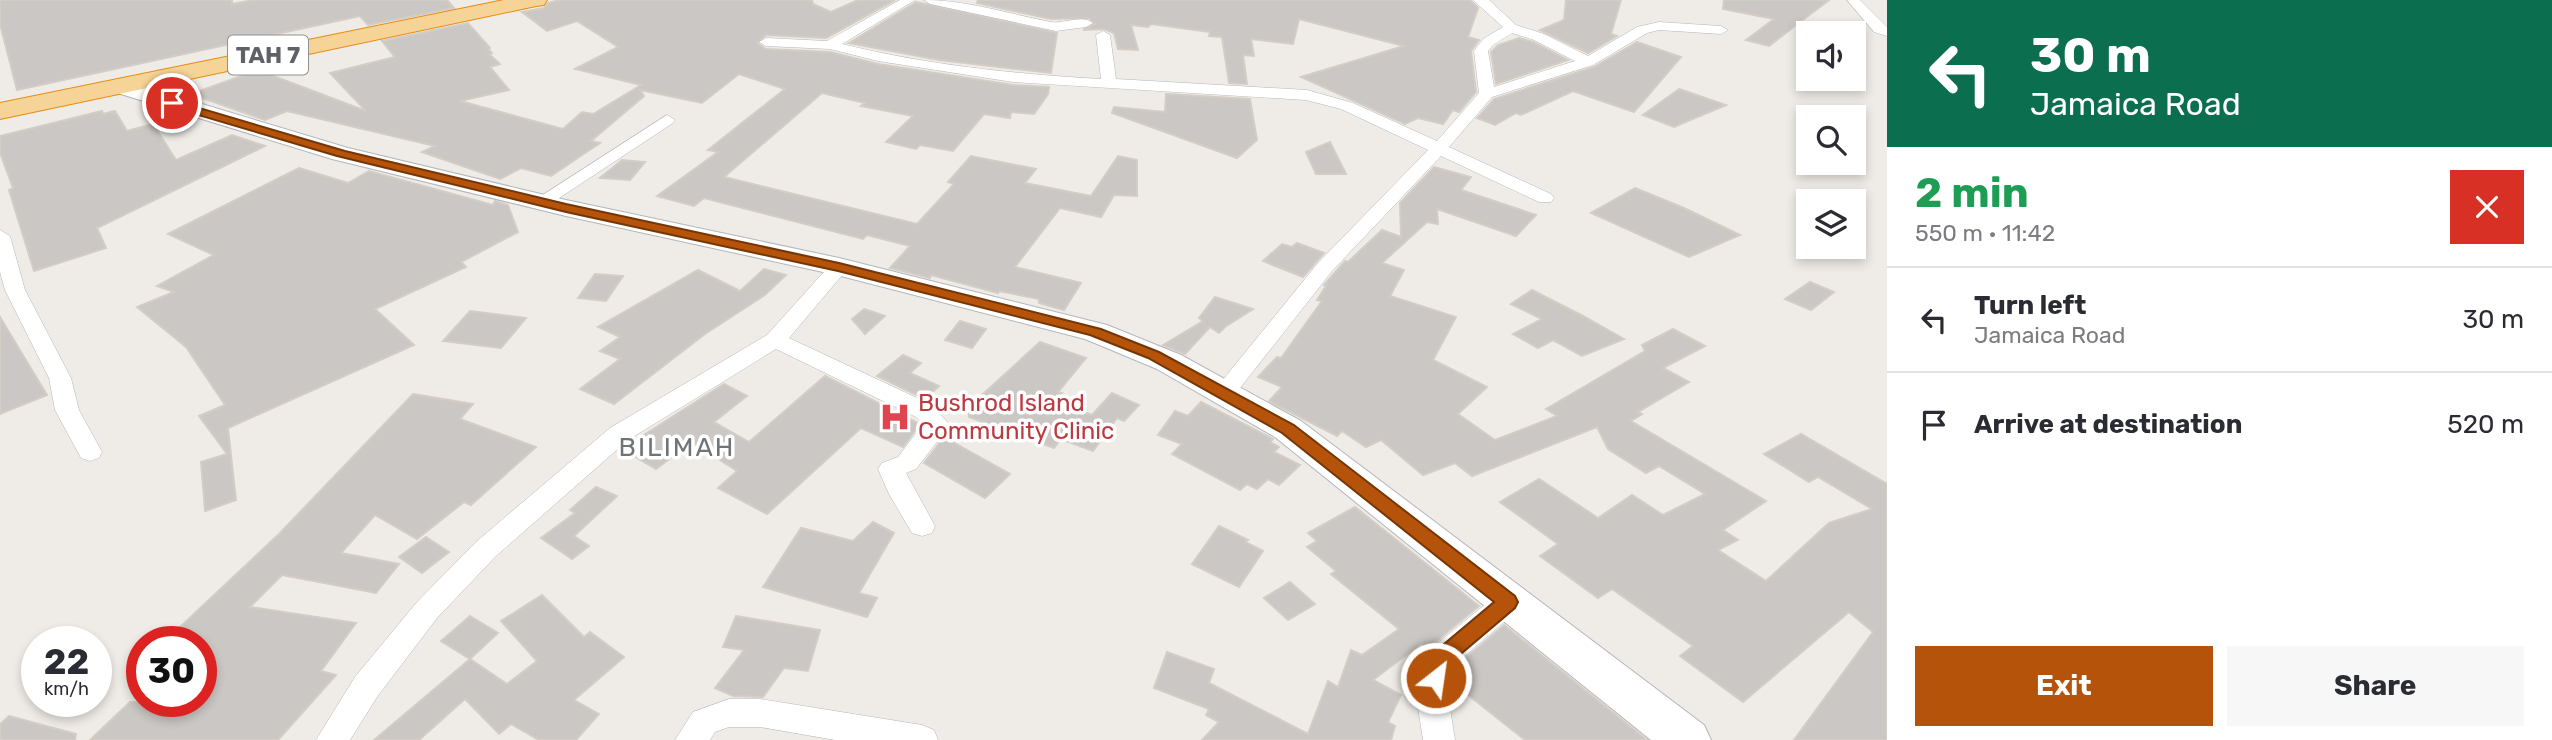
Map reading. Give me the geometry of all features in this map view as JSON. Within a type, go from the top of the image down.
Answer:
[{"type":"highway","name":"TAH 7","points":[[0,111],[536,0]]},
{"type":"street","points":[[830,45],[909,0]]},
{"type":"street","points":[[930,0],[1056,27],[1086,23]]},
{"type":"street","points":[[1479,0],[1511,28],[1539,37],[1588,62]]},
{"type":"street","points":[[1853,0],[1879,29],[1887,32]]},
{"type":"street","points":[[1225,392],[1325,267],[1440,149],[1487,94],[1588,62],[1642,30],[1658,26],[1721,30]]},
{"type":"street","points":[[1487,94],[1481,51],[1488,42],[1511,28]]},
{"type":"street","points":[[1103,35],[1109,83]]},
{"type":"street","points":[[766,42],[830,45],[877,57],[981,74],[1307,95],[1347,106],[1545,198]]},
{"type":"street","points":[[118,86],[341,154],[541,202],[839,267],[1096,332],[1169,362],[1288,429],[1687,740]]},
{"type":"street","points":[[541,202],[667,120]]},
{"type":"street","points":[[0,236],[15,290],[60,378],[66,410],[90,452]]},
{"type":"street","points":[[332,740],[366,687],[428,610],[486,550],[619,434],[775,340],[839,267]]},
{"type":"street","points":[[775,340],[924,411],[937,424],[906,463],[891,469],[902,494],[922,526]]},
{"type":"street","points":[[1439,740],[1432,695],[1439,660],[1508,602]]},
{"type":"street","points":[[691,740],[704,722],[729,713],[760,713],[922,740]]},
{"type":"building","points":[[0,0],[232,0],[232,4],[253,0],[447,0],[454,8],[368,25],[360,16],[17,90],[0,24]]},
{"type":"building","points":[[560,0],[812,0],[813,4],[831,12],[858,0],[895,0],[826,38],[766,35],[757,43],[766,49],[830,52],[878,64],[1013,85],[1049,87],[1048,94],[1034,114],[1011,112],[1010,118],[984,114],[953,151],[920,145],[916,149],[886,142],[913,116],[861,106],[865,103],[822,93],[724,177],[917,224],[954,184],[948,182],[971,156],[1036,169],[1025,183],[1091,196],[1118,156],[1137,160],[1137,196],[1114,195],[1101,217],[1060,208],[1015,267],[1081,283],[1064,310],[1039,303],[1039,299],[999,291],[998,293],[931,275],[930,278],[890,268],[910,246],[867,235],[863,239],[704,198],[694,206],[657,196],[718,152],[708,150],[785,89],[739,74],[702,103],[640,90],[644,96],[591,141],[600,143],[551,176],[521,168],[500,179],[422,152],[435,146],[287,111],[265,120],[191,94],[258,70],[366,111],[330,73],[395,57],[382,41],[468,23],[490,48],[488,49],[492,53],[489,54],[500,64],[490,67],[509,90],[460,101],[563,129],[582,112],[593,114],[641,85],[575,69],[618,47],[577,21],[547,31],[522,12],[544,8],[548,3]]},
{"type":"building","points":[[978,0],[1470,0],[1478,8],[1468,37],[1479,40],[1471,51],[1476,92],[1459,112],[1453,110],[1443,124],[1418,118],[1405,124],[1301,77],[1404,46],[1299,19],[1293,44],[1251,39],[1254,56],[1243,55],[1247,84],[1229,83],[1222,37],[1209,36],[1210,32],[1151,24],[1148,27],[1131,25],[1138,50],[1118,49],[1114,33],[1104,29],[1083,30],[1095,24],[1089,18],[1051,19],[977,3]]},
{"type":"building","points":[[1566,0],[1621,0],[1611,34],[1617,36],[1588,53],[1540,30],[1564,20]]},
{"type":"building","points":[[1724,0],[1829,0],[1802,21],[1796,21],[1796,25],[1769,46],[1746,40],[1774,19],[1723,9]]},
{"type":"building","points":[[916,2],[1057,33],[1051,73],[939,60],[849,43]]},
{"type":"building","points":[[1519,38],[1568,60],[1496,84],[1491,52],[1498,45]]},
{"type":"building","points":[[1637,42],[1681,57],[1634,112],[1573,91],[1521,115],[1516,113],[1495,125],[1477,118],[1494,99],[1594,67]]},
{"type":"building","points":[[1679,89],[1726,105],[1674,127],[1643,115]]},
{"type":"building","points":[[1166,94],[1250,99],[1257,140],[1237,158],[1112,113],[1114,107],[1165,112]]},
{"type":"building","points":[[102,111],[103,114],[115,111],[127,131],[153,124],[176,160],[232,135],[265,146],[97,228],[106,248],[34,271],[9,190],[13,188],[0,153],[0,136]]},
{"type":"building","points":[[1330,142],[1346,174],[1316,174],[1306,152]]},
{"type":"building","points":[[622,160],[645,162],[630,180],[600,178]]},
{"type":"building","points":[[1434,167],[1471,177],[1461,190],[1536,215],[1516,236],[1437,209],[1438,224],[1427,222],[1382,263],[1404,270],[1390,296],[1456,317],[1433,360],[1487,387],[1458,414],[1495,440],[1557,416],[1546,409],[1645,351],[1642,345],[1673,329],[1705,346],[1663,368],[1689,382],[1638,412],[1642,414],[1631,421],[1766,501],[1723,530],[1738,540],[1718,550],[1766,581],[1829,523],[1872,509],[1818,477],[1809,482],[1764,454],[1801,434],[1887,484],[1887,740],[1794,740],[1873,632],[1849,612],[1743,702],[1680,656],[1693,646],[1612,589],[1598,598],[1540,556],[1558,544],[1500,502],[1539,479],[1598,518],[1632,495],[1663,515],[1705,494],[1659,466],[1646,473],[1608,449],[1597,427],[1472,476],[1455,463],[1423,475],[1381,440],[1366,447],[1342,431],[1337,436],[1269,401],[1282,387],[1258,377],[1277,357],[1281,358],[1322,301],[1317,300],[1326,286],[1324,285],[1345,261],[1348,262],[1382,230],[1401,237],[1400,203]]},
{"type":"building","points":[[299,168],[348,183],[369,171],[493,205],[495,201],[508,205],[518,232],[461,262],[466,267],[375,309],[414,345],[228,428],[236,500],[205,511],[201,462],[227,454],[199,416],[225,405],[186,347],[137,307],[174,292],[157,286],[214,255],[168,234]]},
{"type":"building","points":[[1635,188],[1740,235],[1689,257],[1591,213]]},
{"type":"building","points":[[1297,243],[1324,253],[1303,277],[1263,261],[1282,244],[1292,247]]},
{"type":"building","points":[[764,269],[786,275],[765,295],[705,334],[614,404],[580,389],[620,359],[600,351],[620,337],[598,327],[698,270],[740,291]]},
{"type":"building","points":[[595,274],[623,276],[606,301],[578,298]]},
{"type":"building","points":[[1810,282],[1834,292],[1811,310],[1785,299]]},
{"type":"building","points":[[1532,290],[1624,339],[1582,356],[1553,340],[1538,348],[1513,334],[1542,319],[1511,304]]},
{"type":"building","points":[[1215,297],[1253,309],[1219,333],[1210,327],[1185,354],[1163,345],[1203,321],[1199,318]]},
{"type":"building","points":[[864,309],[885,316],[865,334],[852,319]]},
{"type":"building","points":[[470,311],[526,318],[501,348],[443,341]]},
{"type":"building","points":[[0,317],[47,395],[0,414]]},
{"type":"building","points":[[960,321],[986,329],[972,348],[945,340]]},
{"type":"building","points":[[1040,342],[1086,358],[1058,392],[1062,393],[1055,401],[1092,415],[1112,393],[1139,405],[1124,421],[1117,418],[1093,451],[1061,439],[1054,448],[969,417],[969,407]]},
{"type":"building","points":[[903,355],[921,363],[910,373],[939,386],[925,399],[877,376]]},
{"type":"building","points":[[825,376],[920,424],[903,447],[861,428],[767,514],[718,488],[737,471],[692,442],[656,469],[622,449],[724,384],[747,396],[714,422],[749,442]]},
{"type":"building","points":[[413,394],[473,404],[460,419],[536,447],[471,505],[464,502],[417,539],[375,515],[341,553],[399,564],[376,593],[282,575],[250,607],[356,623],[321,671],[336,675],[278,740],[90,740],[126,706],[126,717],[217,717],[217,626],[181,626],[279,534]]},
{"type":"building","points":[[1201,402],[1273,439],[1270,442],[1279,447],[1274,452],[1300,465],[1279,485],[1268,479],[1257,489],[1247,484],[1240,490],[1172,454],[1182,444],[1158,435],[1175,411],[1188,416]]},
{"type":"building","points":[[944,437],[1010,474],[985,498],[924,463]]},
{"type":"building","points":[[596,487],[617,496],[574,536],[589,546],[572,559],[541,538],[575,513],[570,510]]},
{"type":"building","points":[[1355,507],[1479,606],[1428,648],[1422,643],[1373,680],[1401,695],[1388,722],[1395,726],[1391,740],[1202,740],[1219,722],[1206,715],[1209,709],[1154,688],[1167,652],[1214,669],[1209,683],[1308,734],[1328,681],[1338,687],[1351,650],[1362,655],[1399,629],[1331,574],[1336,571],[1307,547],[1317,541],[1308,533]]},
{"type":"building","points":[[873,522],[894,533],[859,593],[877,598],[867,617],[763,587],[801,528],[853,541]]},
{"type":"building","points":[[1219,526],[1248,540],[1245,542],[1263,551],[1239,587],[1192,564]]},
{"type":"building","points":[[426,537],[449,552],[422,573],[399,557]]},
{"type":"building","points":[[1290,582],[1315,604],[1288,620],[1264,598]]},
{"type":"building","points":[[542,595],[584,637],[590,632],[624,657],[574,700],[599,714],[576,740],[539,740],[511,724],[499,734],[465,699],[419,740],[374,740],[470,659],[507,684],[537,661],[501,621]]},
{"type":"building","points":[[470,616],[498,633],[470,659],[441,641]]},
{"type":"building","points":[[736,616],[820,630],[808,671],[784,668],[763,697],[733,696],[715,688],[744,650],[723,647]]},
{"type":"building","points":[[1504,625],[1647,740],[1525,740],[1453,683],[1455,667]]},
{"type":"building","points":[[9,716],[76,734],[75,740],[0,740],[0,724]]},
{"type":"place","name":"Bushrod Island Community Clinic","points":[[895,417]]},
{"type":"district","name":"BILIMAH","points":[[677,447]]},
{"type":"route","points":[[172,103],[341,154],[566,208],[839,267],[1096,332],[1139,348],[1225,392],[1288,429],[1508,602],[1439,660],[1436,678]]}]
